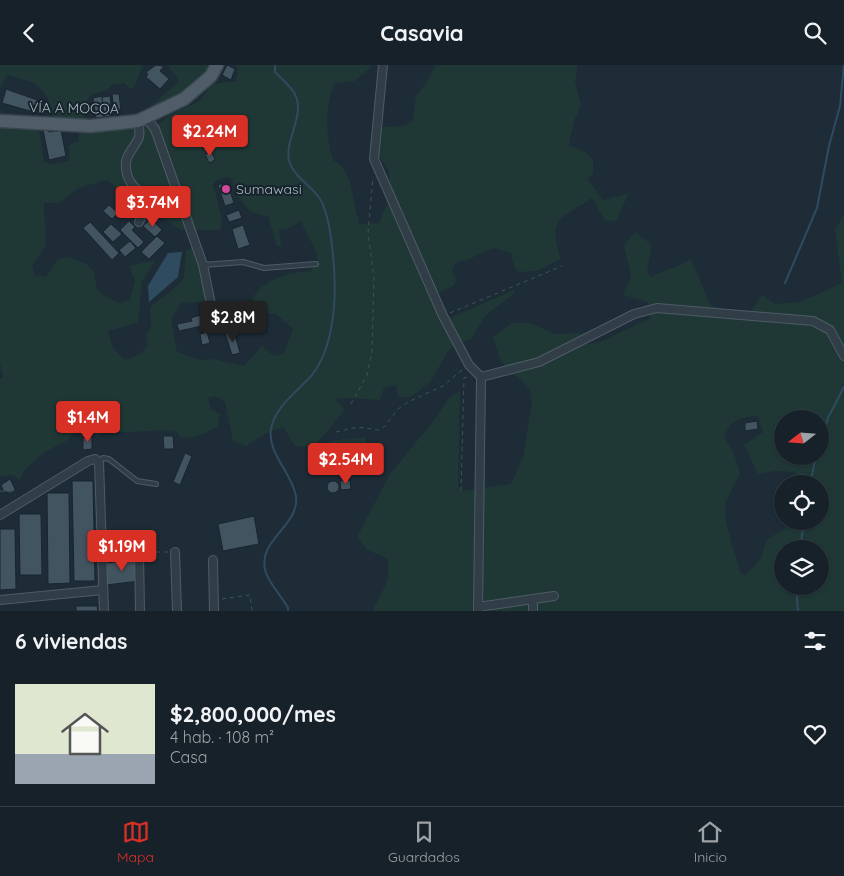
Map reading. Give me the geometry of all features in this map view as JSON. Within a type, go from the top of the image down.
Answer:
[{"type":"main road","name":"VÍA A MOCOA","points":[[0,121],[91,126],[142,120],[184,99],[211,76],[218,65]]},
{"type":"street","points":[[383,65],[374,159],[443,316],[468,365],[481,377],[478,609],[554,595]]},
{"type":"street","points":[[139,222],[146,208],[145,198],[127,178],[125,165],[129,152],[139,137],[142,120],[154,129],[203,265],[215,324]]},
{"type":"street","points":[[481,377],[539,362],[634,314],[657,309],[813,321],[830,330],[844,356]]},
{"type":"street","points":[[0,515],[88,461],[95,459],[99,462],[104,611]]},
{"type":"street","points":[[175,552],[177,611]]},
{"type":"street","points":[[139,553],[140,611]]},
{"type":"street","points":[[213,560],[214,611]]},
{"type":"street","points":[[0,600],[103,590]]},
{"type":"street","points":[[533,599],[533,611]]},
{"type":"lane","points":[[203,265],[243,262],[264,268],[316,264]]},
{"type":"lane","points":[[99,462],[103,459],[109,459],[137,481],[156,484]]},
{"type":"path","points":[[350,405],[367,375],[372,352],[374,278],[368,233],[373,199],[374,159]]},
{"type":"path","points":[[443,316],[562,266]]},
{"type":"path","points":[[215,324],[237,324],[270,329]]},
{"type":"path","points":[[336,432],[358,427],[379,430],[385,426],[398,409],[408,402],[443,386],[468,365]]},
{"type":"path","points":[[461,491],[464,377],[481,377]]},
{"type":"path","points":[[0,491],[11,492],[23,502]]},
{"type":"path","points":[[214,601],[250,595],[252,611]]},
{"type":"green space","points":[[0,65],[143,65],[134,87],[130,89],[125,83],[112,85],[106,91],[98,92],[89,98],[84,115],[85,129],[117,130],[129,123],[144,125],[152,131],[168,116],[200,101],[212,84],[236,81],[238,71],[236,65],[370,65],[370,68],[355,81],[334,83],[327,121],[327,131],[333,160],[343,167],[350,182],[359,224],[379,223],[390,198],[389,170],[381,160],[377,149],[380,133],[383,127],[405,126],[413,120],[416,96],[436,65],[578,65],[575,82],[581,105],[574,121],[569,145],[585,152],[593,160],[593,173],[588,179],[603,200],[629,193],[616,221],[605,220],[592,198],[564,216],[556,227],[555,235],[561,259],[537,271],[519,272],[514,267],[511,253],[493,248],[467,260],[455,263],[452,272],[457,278],[453,286],[437,293],[450,318],[516,289],[512,295],[486,315],[471,339],[459,342],[449,350],[431,381],[411,397],[398,397],[396,385],[384,388],[380,400],[334,399],[345,409],[328,431],[312,447],[295,446],[283,427],[265,434],[246,446],[233,441],[225,402],[215,396],[208,398],[211,409],[220,414],[218,426],[205,433],[185,438],[180,437],[177,432],[171,431],[120,432],[113,425],[104,425],[98,438],[91,426],[73,434],[66,441],[43,453],[24,471],[20,480],[13,475],[0,476],[0,379],[3,377],[0,363],[0,109],[9,125],[38,126],[44,162],[51,164],[69,161],[69,145],[79,141],[79,130],[64,119],[53,117],[51,107],[44,92],[33,83],[7,75],[0,88]],"holes":[[[230,177],[243,204],[253,212],[268,216],[277,246],[281,246],[279,230],[288,229],[301,221],[317,256],[318,261],[310,271],[293,273],[277,278],[263,286],[252,299],[254,312],[276,314],[293,329],[284,353],[274,356],[262,346],[244,366],[214,359],[201,360],[177,352],[171,319],[181,303],[207,302],[195,247],[186,250],[184,278],[175,288],[150,307],[151,328],[146,334],[148,345],[143,351],[132,358],[124,359],[113,348],[108,331],[138,322],[142,282],[155,260],[129,266],[135,281],[130,300],[119,303],[105,296],[97,289],[94,272],[85,263],[67,257],[57,260],[46,277],[35,275],[32,266],[46,245],[44,203],[59,203],[78,188],[107,180],[112,183],[127,207],[158,214],[181,230],[220,230],[222,220],[213,184],[217,180]]]},
{"type":"green space","points":[[168,65],[212,65],[167,103],[143,114],[179,81]]},
{"type":"green space","points":[[844,215],[844,611],[373,611],[387,580],[387,558],[367,550],[357,537],[390,474],[435,419],[449,398],[460,391],[458,485],[461,491],[511,484],[523,457],[532,401],[530,389],[518,377],[508,373],[500,359],[493,337],[512,323],[531,323],[554,334],[585,333],[589,344],[600,342],[651,318],[648,302],[623,295],[631,276],[624,246],[635,232],[652,245],[647,270],[651,277],[690,259],[711,306],[749,314],[762,295],[775,304],[800,302],[842,283],[835,230]]},
{"type":"green space","points":[[365,437],[368,459],[332,463],[329,441]]},
{"type":"water","points":[[182,252],[178,277],[149,302],[148,286],[168,253]]},
{"type":"building","points":[[156,65],[164,66],[160,71],[169,79],[160,89],[146,77],[148,74],[146,72]]},
{"type":"building","points":[[227,65],[235,69],[231,80],[222,75]]},
{"type":"building","points":[[6,89],[40,101],[37,113],[2,103]]},
{"type":"building","points":[[112,94],[119,94],[121,110],[114,111]]},
{"type":"building","points":[[102,96],[104,117],[96,118],[93,98]]},
{"type":"building","points":[[110,96],[112,116],[104,117],[102,97]]},
{"type":"building","points":[[48,129],[49,132],[61,130],[66,156],[49,160],[43,130]]},
{"type":"building","points":[[212,152],[215,160],[209,163],[205,154]]},
{"type":"building","points":[[227,182],[234,203],[225,206],[218,185]]},
{"type":"building","points":[[109,205],[118,213],[112,219],[103,211]]},
{"type":"building","points":[[239,210],[242,218],[229,222],[226,215]]},
{"type":"building","points":[[151,219],[162,230],[155,237],[143,226]]},
{"type":"building","points":[[129,221],[135,227],[132,230],[144,242],[138,248],[120,230]]},
{"type":"building","points":[[90,222],[119,253],[112,260],[83,228]]},
{"type":"building","points":[[111,224],[122,234],[113,242],[103,232]]},
{"type":"building","points":[[243,225],[250,245],[238,249],[232,229]]},
{"type":"building","points":[[157,236],[165,243],[149,259],[141,252]]},
{"type":"building","points":[[130,241],[136,248],[125,257],[119,250]]},
{"type":"building","points":[[200,315],[202,326],[179,331],[177,324],[192,321],[191,318]]},
{"type":"building","points":[[234,331],[240,353],[232,355],[225,333]]},
{"type":"building","points":[[207,332],[210,343],[202,345],[200,334]]},
{"type":"building","points":[[757,421],[758,429],[745,431],[745,423]]},
{"type":"building","points":[[163,436],[173,436],[174,449],[164,449]]},
{"type":"building","points":[[92,437],[92,449],[83,450],[83,438]]},
{"type":"building","points":[[185,453],[192,456],[180,485],[173,482]]},
{"type":"building","points":[[10,479],[15,489],[14,492],[4,492],[1,485]]},
{"type":"building","points":[[350,480],[351,489],[341,490],[340,481]]},
{"type":"building","points":[[72,481],[93,481],[95,581],[74,581]]},
{"type":"building","points":[[335,481],[338,482],[338,492],[331,493],[328,492],[327,485],[328,482]]},
{"type":"building","points":[[47,493],[69,493],[70,583],[48,584]]},
{"type":"building","points":[[19,514],[41,514],[42,575],[20,575]]},
{"type":"building","points":[[254,516],[259,544],[223,551],[218,524]]},
{"type":"building","points":[[0,529],[15,529],[16,589],[0,590]]},
{"type":"building","points":[[139,560],[140,581],[106,585],[105,563]]},
{"type":"building","points":[[76,606],[97,606],[98,611],[76,611]]},
{"type":"waterway","points":[[275,65],[275,72],[291,88],[297,99],[297,117],[288,153],[289,161],[294,172],[318,196],[323,205],[330,233],[334,282],[332,325],[325,351],[312,375],[277,413],[271,429],[271,438],[276,455],[290,479],[296,496],[295,507],[291,516],[272,542],[264,561],[268,578],[285,603],[288,611]]},
{"type":"waterway","points":[[785,283],[817,208],[829,146],[840,106],[844,65]]},
{"type":"waterway","points":[[829,416],[844,387]]},
{"type":"waterway","points":[[812,475],[814,465]]},
{"type":"waterway","points":[[801,540],[803,530]]},
{"type":"waterway","points":[[797,595],[798,611]]},
{"type":"place","name":"Sumawasi","points":[[226,189]]}]
